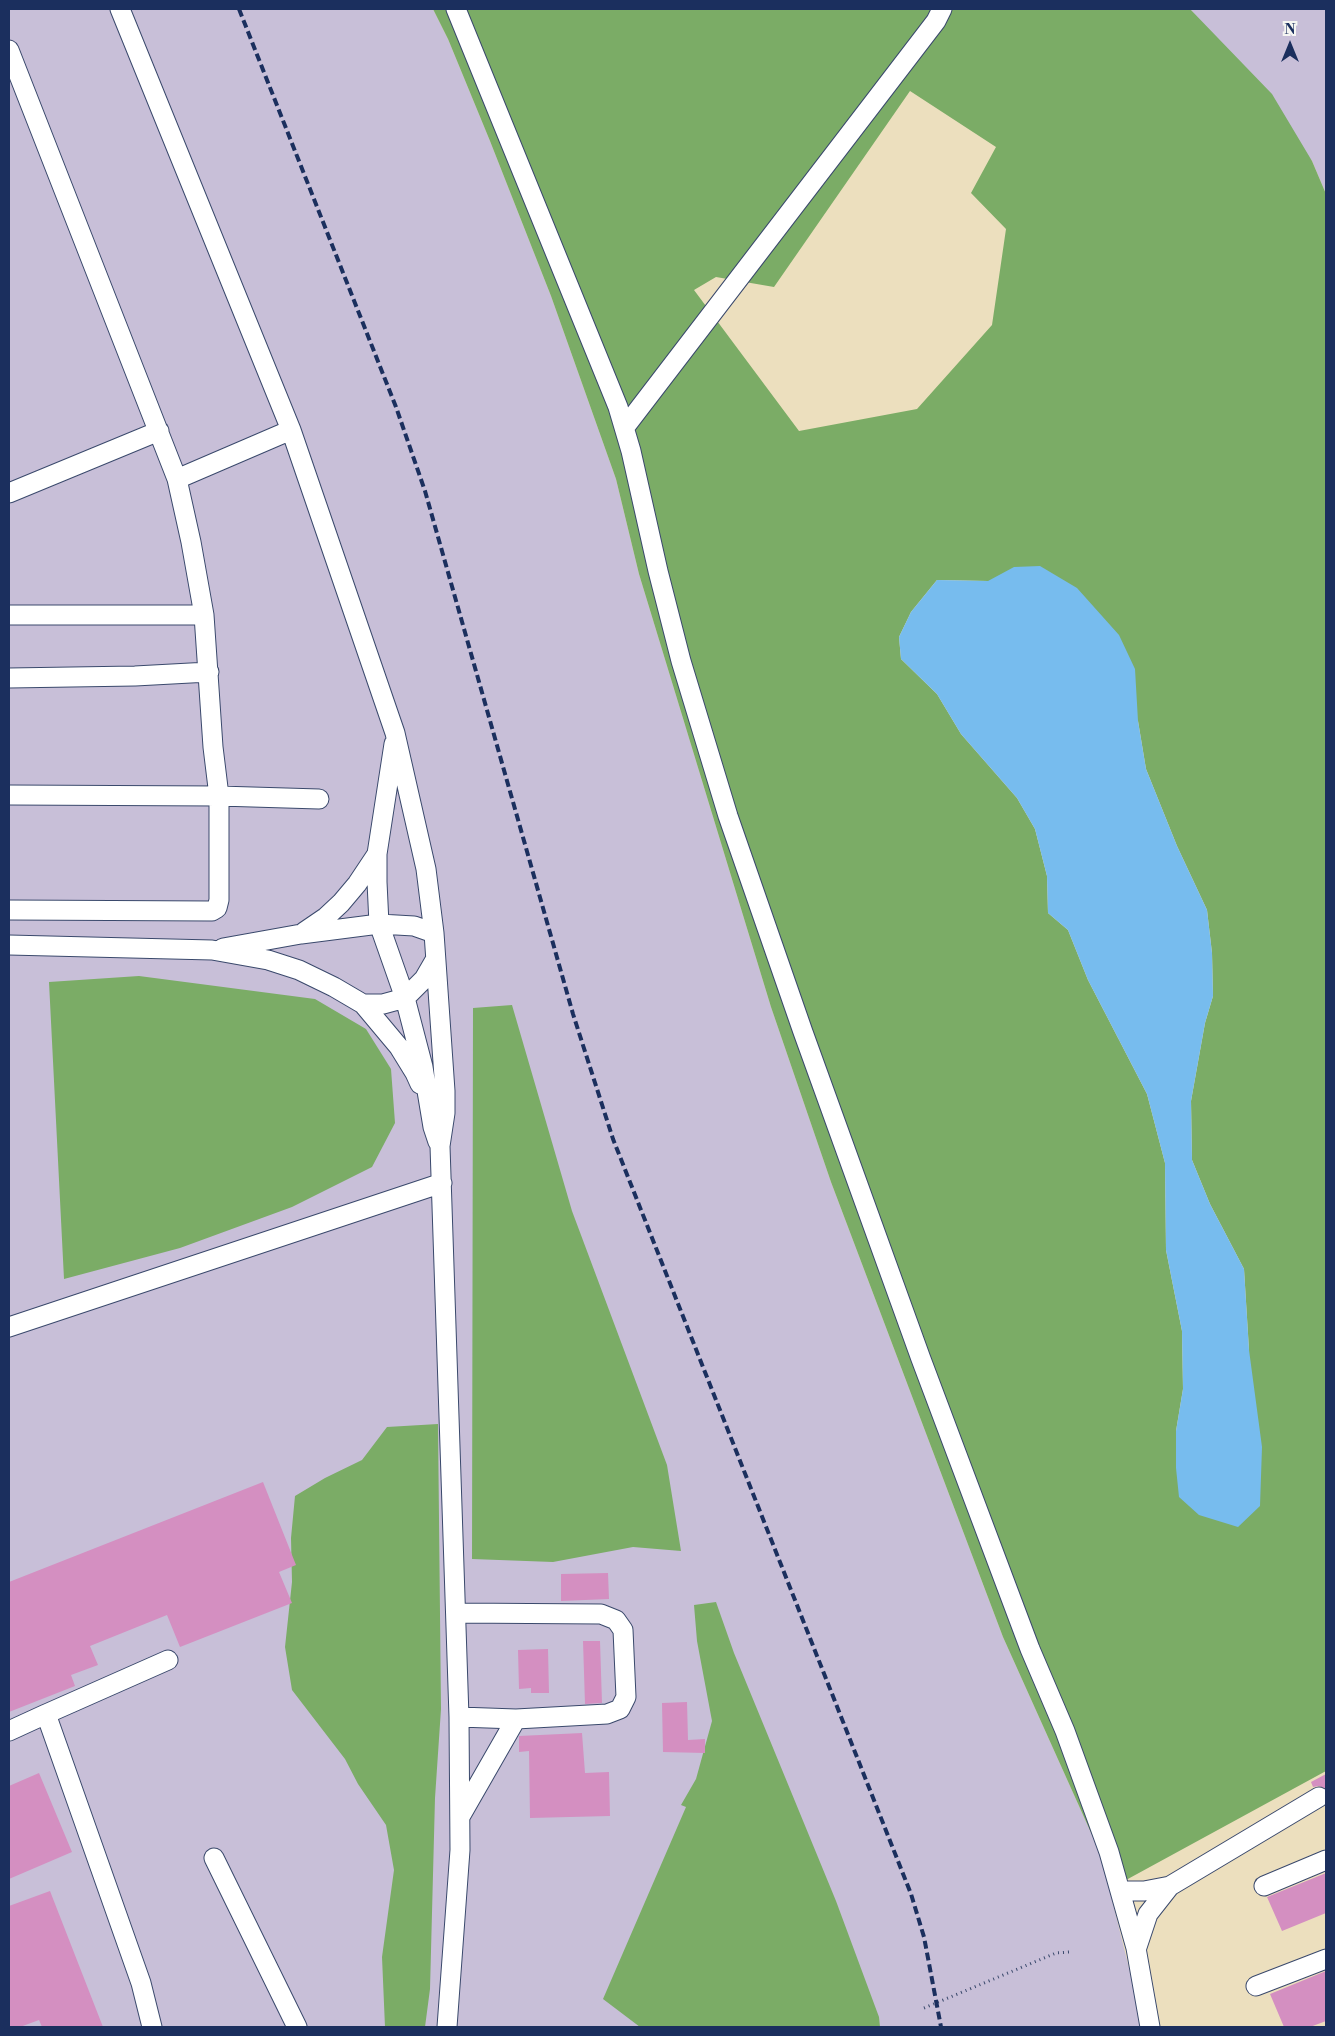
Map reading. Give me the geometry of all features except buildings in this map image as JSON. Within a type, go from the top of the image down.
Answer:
[{"type":"street","points":[[120,9],[291,430],[395,733],[418,831],[434,933],[445,1090],[445,1113],[440,1146],[457,1613],[460,1819],[460,1850],[447,2027]]},
{"type":"street","points":[[456,9],[607,378],[625,427],[679,653],[728,816],[803,1032],[921,1359],[1030,1650],[1064,1731],[1122,1890],[1136,1948],[1150,2027]]},
{"type":"street","points":[[625,427],[936,21],[942,9]]},
{"type":"street","points":[[9,50],[177,479],[204,615],[213,747],[219,796],[219,900],[217,908],[212,911],[9,910]]},
{"type":"street","points":[[9,494],[159,430]]},
{"type":"street","points":[[177,479],[291,430]]},
{"type":"street","points":[[9,615],[204,615]]},
{"type":"street","points":[[9,678],[135,676],[209,672]]},
{"type":"street","points":[[395,733],[377,854],[380,924],[406,998],[423,1067],[429,1106],[440,1146]]},
{"type":"street","points":[[9,795],[219,796],[319,799]]},
{"type":"street","points":[[301,934],[326,917],[341,903],[357,884],[377,854]]},
{"type":"street","points":[[212,950],[301,934],[380,924],[414,926],[434,933]]},
{"type":"street","points":[[9,945],[212,950],[268,960],[299,970],[363,1004],[399,1048],[415,1073],[429,1106]]},
{"type":"street","points":[[363,1004],[383,1004],[406,998],[424,979],[435,960]]},
{"type":"street","points":[[9,1327],[442,1183]]},
{"type":"street","points":[[457,1613],[602,1614],[616,1620],[623,1630],[626,1697],[620,1709],[607,1714],[516,1719],[459,1717]]},
{"type":"street","points":[[9,1731],[168,1660]]},
{"type":"street","points":[[46,1714],[141,1983],[152,2027]]},
{"type":"street","points":[[460,1819],[516,1719]]},
{"type":"street","points":[[1122,1890],[1144,1891],[1170,1886],[1318,1797]]},
{"type":"street","points":[[214,1858],[297,2027]]},
{"type":"street","points":[[1264,1886],[1326,1860]]},
{"type":"street","points":[[1136,1948],[1148,1914],[1170,1886]]},
{"type":"street","points":[[1256,1986],[1326,1959]]},
{"type":"path","points":[[924,2008],[1056,1953],[1069,1952]]},
{"type":"shaded area","points":[[9,9],[433,9],[448,39],[490,141],[551,296],[616,479],[639,574],[771,1007],[831,1182],[1003,1637],[1115,1886],[1109,1888],[1134,1988],[1140,2027],[9,2027]]},
{"type":"shaded area","points":[[1190,9],[1326,9],[1326,194],[1312,161]]},
{"type":"green space","points":[[433,9],[1190,9],[1272,94],[1312,161],[1326,194],[1326,1771],[1115,1886],[1003,1637],[831,1182],[771,1007],[639,574],[616,479],[551,296],[448,39]],"holes":[[[910,91],[996,147],[971,193],[1006,229],[992,325],[917,409],[799,431],[694,290],[716,277],[774,287]],[[937,580],[988,581],[1138,721],[1146,769],[1177,846],[1207,910],[1212,953],[1213,996],[1205,1023],[1191,1101],[1192,1160],[1210,1204],[1244,1269],[1249,1350],[1176,1468],[1176,1431],[1183,1389],[1182,1331],[1166,1250],[1165,1163],[1147,1094],[1088,980],[1068,930],[1048,913],[1047,876],[1035,829],[1017,798],[961,734],[937,694],[901,659],[899,637],[911,612]]]},
{"type":"green space","points":[[139,976],[315,999],[366,1029],[391,1069],[395,1123],[372,1167],[292,1207],[180,1248],[64,1279],[49,982]]},
{"type":"green space","points":[[512,1005],[572,1211],[667,1465],[681,1551],[633,1547],[553,1562],[472,1559],[473,1008]]},
{"type":"green space","points":[[438,1424],[441,1709],[435,1798],[430,1989],[425,2027],[385,2027],[382,1957],[394,1870],[386,1825],[358,1784],[345,1759],[292,1690],[285,1647],[292,1582],[291,1538],[295,1496],[325,1478],[362,1460],[387,1427]]},
{"type":"green space","points":[[716,1602],[734,1653],[836,1901],[879,2017],[880,2027],[640,2027],[603,1999],[686,1807],[681,1805],[696,1779],[712,1721],[697,1641],[694,1605]]},
{"type":"water","points":[[1040,566],[1077,588],[1119,635],[1135,669],[1138,721],[1146,769],[1177,846],[1207,910],[1212,953],[1213,996],[1205,1023],[1191,1101],[1192,1160],[1210,1204],[1244,1269],[1249,1350],[1262,1447],[1260,1506],[1238,1527],[1199,1515],[1179,1497],[1176,1468],[1176,1431],[1183,1389],[1182,1331],[1166,1250],[1165,1163],[1147,1094],[1088,980],[1068,930],[1048,913],[1047,876],[1035,829],[1017,798],[961,734],[937,694],[901,659],[899,637],[911,612],[937,580],[988,581],[1014,567]]},
{"type":"railway","points":[[239,9],[396,407],[425,491],[573,1014],[613,1139],[911,1894],[924,1937],[941,2027]]}]
